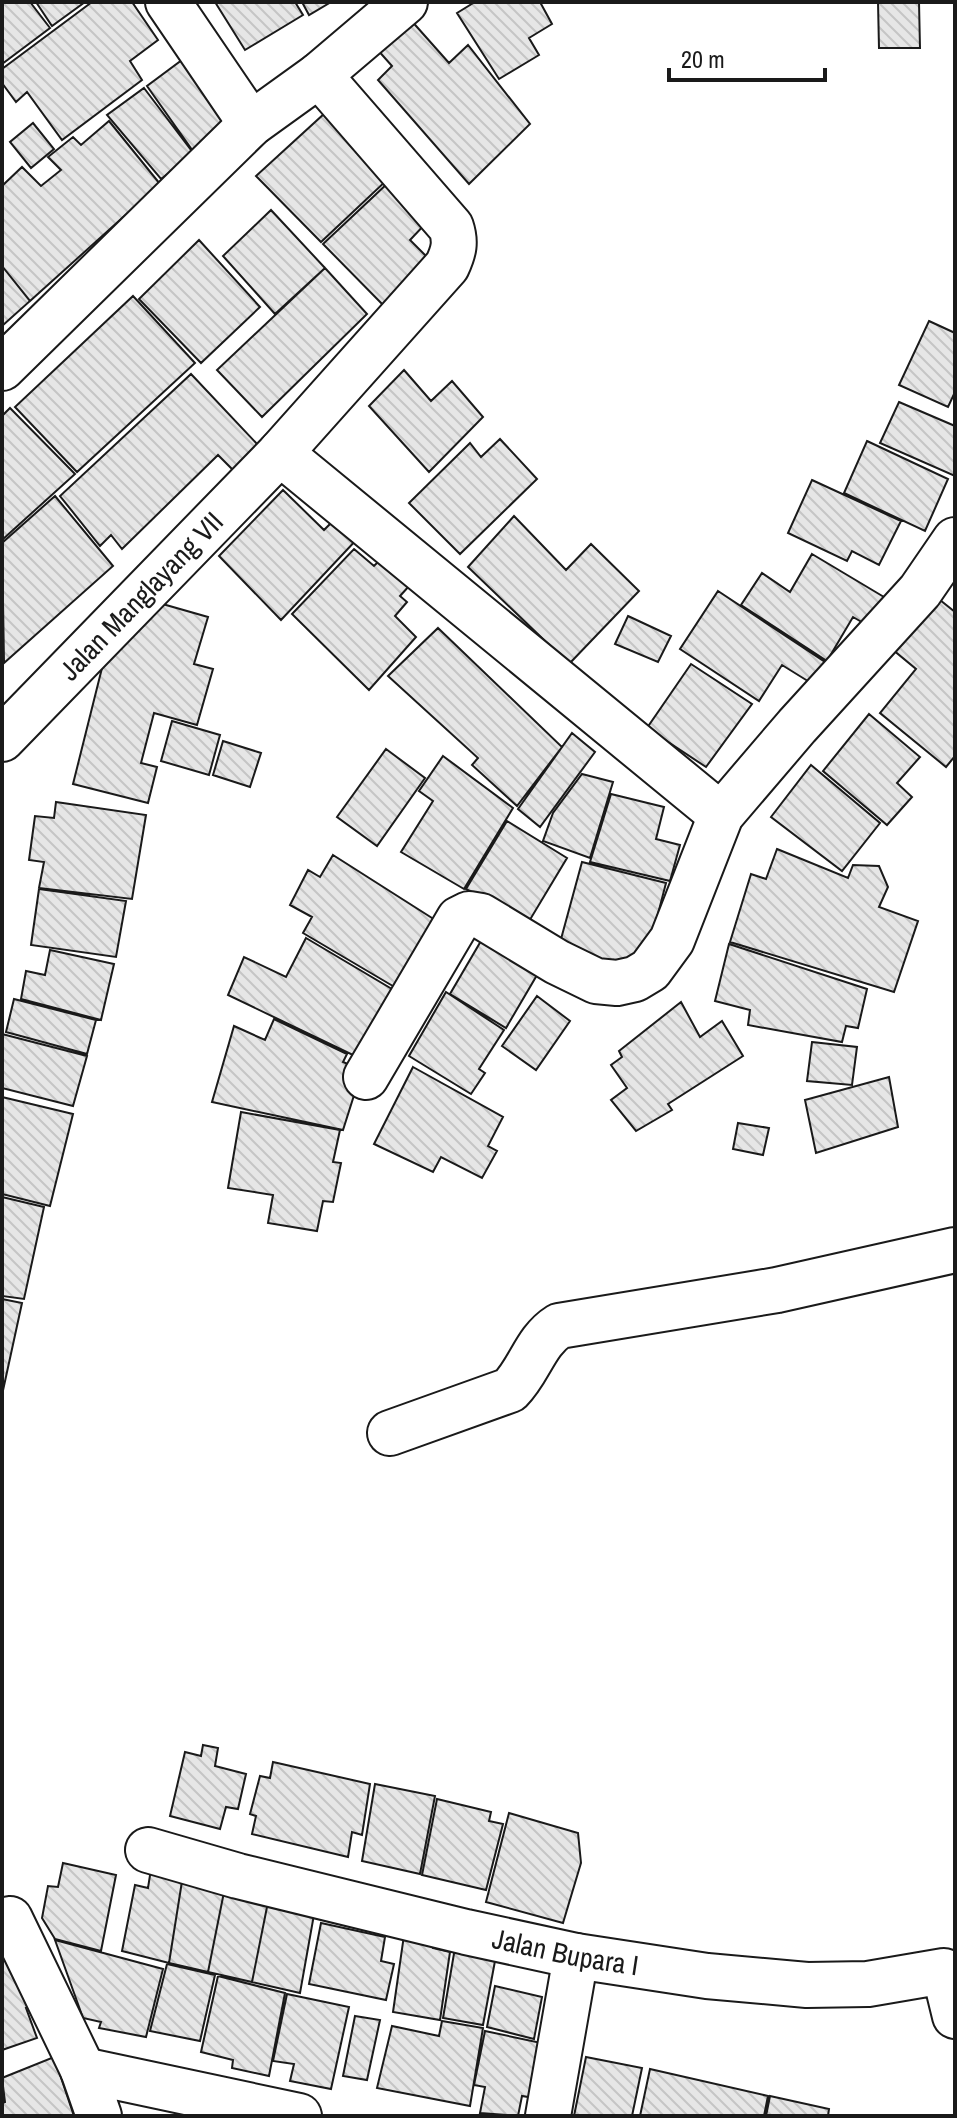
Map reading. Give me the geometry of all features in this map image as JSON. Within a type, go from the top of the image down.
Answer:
[{"type":"street","points":[[168,2],[251,124]]},
{"type":"street","points":[[2,368],[251,124],[319,75],[405,2]]},
{"type":"street","name":"Jalan Manglayang VII","points":[[2,739],[280,453],[447,266],[454,250],[455,239],[451,227],[319,75]]},
{"type":"street","points":[[280,453],[721,815]]},
{"type":"street","points":[[366,1077],[459,919],[469,914],[481,916],[557,962],[596,981],[626,981],[650,970],[672,940],[721,815],[920,591],[955,540]]},
{"type":"street","points":[[390,1433],[510,1390],[523,1375],[543,1338],[559,1326],[777,1290],[955,1250]]},
{"type":"street","name":"Jalan Bupara I","points":[[148,1850],[466,1932],[576,1956],[707,1976],[807,1985],[868,1984],[950,1970],[955,2016]]},
{"type":"street","points":[[10,1919],[83,2070],[99,2116]]},
{"type":"street","points":[[548,2116],[576,1956]]},
{"type":"street","points":[[83,2070],[299,2116]]},
{"type":"building","points":[[2,2],[30,2],[50,28],[2,64]]},
{"type":"building","points":[[36,2],[85,2],[52,26]]},
{"type":"building","points":[[92,2],[132,2],[158,40],[130,61],[142,80],[62,140],[27,92],[16,102],[2,83],[2,69]]},
{"type":"building","points":[[215,2],[295,2],[303,15],[245,50]]},
{"type":"building","points":[[302,2],[331,2],[309,15]]},
{"type":"building","points":[[475,2],[540,2],[552,24],[529,38],[539,55],[499,79],[457,13]]},
{"type":"building","points":[[878,2],[919,2],[920,48],[879,48]]},
{"type":"building","points":[[409,18],[449,63],[468,45],[530,124],[469,184],[378,80],[392,66],[376,48]]},
{"type":"building","points":[[186,57],[230,124],[195,154],[147,86]]},
{"type":"building","points":[[144,88],[194,154],[161,179],[107,115]]},
{"type":"building","points":[[325,113],[388,179],[321,242],[256,176]]},
{"type":"building","points":[[109,121],[160,184],[30,301],[2,266],[2,186],[22,167],[41,186],[61,170],[48,157],[73,137],[81,145]]},
{"type":"building","points":[[33,123],[54,149],[31,168],[10,142]]},
{"type":"building","points":[[389,182],[428,221],[410,240],[435,265],[389,311],[323,244]]},
{"type":"building","points":[[271,210],[325,268],[275,314],[223,256]]},
{"type":"building","points":[[199,240],[260,307],[201,363],[139,299]]},
{"type":"building","points":[[2,266],[30,301],[2,326]]},
{"type":"building","points":[[325,268],[367,314],[262,417],[217,370]]},
{"type":"building","points":[[133,296],[195,363],[77,472],[15,407]]},
{"type":"building","points":[[929,321],[955,333],[955,392],[948,407],[899,385]]},
{"type":"building","points":[[404,370],[431,401],[452,381],[483,417],[429,472],[369,406]]},
{"type":"building","points":[[191,374],[258,445],[234,471],[218,455],[122,549],[111,535],[100,546],[60,496]]},
{"type":"building","points":[[899,402],[955,426],[955,476],[880,443]]},
{"type":"building","points":[[10,408],[75,474],[2,540],[2,416]]},
{"type":"building","points":[[500,439],[537,479],[460,554],[409,503],[470,443],[481,457]]},
{"type":"building","points":[[867,441],[948,479],[925,531],[844,493]]},
{"type":"building","points":[[812,480],[901,521],[879,565],[852,551],[847,561],[788,533]]},
{"type":"building","points":[[283,490],[324,530],[338,516],[359,537],[281,620],[219,556]]},
{"type":"building","points":[[55,496],[113,566],[4,663],[2,543]]},
{"type":"building","points":[[514,516],[566,570],[591,544],[639,591],[569,664],[468,567]]},
{"type":"building","points":[[354,549],[374,566],[382,558],[410,585],[400,596],[407,602],[395,616],[416,637],[369,690],[292,614]]},
{"type":"building","points":[[812,554],[889,600],[872,628],[853,617],[827,661],[741,605],[762,573],[790,592]]},
{"type":"building","points":[[718,591],[825,662],[811,683],[782,665],[759,701],[680,649]]},
{"type":"building","points":[[935,596],[955,612],[955,756],[946,767],[880,713],[916,669],[892,649]]},
{"type":"building","points":[[152,601],[208,617],[194,664],[213,669],[197,725],[154,713],[141,763],[157,767],[148,803],[73,784],[108,644],[122,648],[130,622]]},
{"type":"building","points":[[628,616],[671,636],[658,662],[615,644]]},
{"type":"building","points":[[438,628],[562,747],[517,806],[472,765],[478,758],[388,676]]},
{"type":"building","points":[[691,664],[752,704],[706,767],[647,728]]},
{"type":"building","points":[[869,714],[920,757],[897,783],[912,797],[887,825],[823,771]]},
{"type":"building","points":[[172,721],[220,735],[209,775],[161,761]]},
{"type":"building","points":[[572,733],[595,752],[540,827],[518,809]]},
{"type":"building","points":[[223,741],[261,753],[250,787],[213,775]]},
{"type":"building","points":[[386,749],[425,778],[377,846],[337,817]]},
{"type":"building","points":[[443,756],[513,808],[464,889],[401,852],[433,801],[419,791]]},
{"type":"building","points":[[811,765],[880,823],[842,871],[771,817]]},
{"type":"building","points":[[582,774],[613,782],[590,858],[543,841],[553,813]]},
{"type":"building","points":[[611,794],[664,807],[656,839],[680,845],[670,881],[590,862]]},
{"type":"building","points":[[56,802],[146,815],[132,899],[39,888],[44,862],[29,860],[35,816],[54,818]]},
{"type":"building","points":[[507,821],[567,858],[528,923],[466,889]]},
{"type":"building","points":[[777,849],[848,878],[853,865],[879,866],[888,887],[879,907],[918,921],[894,992],[730,942],[751,874],[766,879]]},
{"type":"building","points":[[333,855],[443,925],[403,992],[303,933],[312,917],[290,905],[308,870],[320,877]]},
{"type":"building","points":[[582,862],[666,883],[644,968],[614,960],[613,967],[558,950]]},
{"type":"building","points":[[39,889],[126,901],[116,957],[31,945]]},
{"type":"building","points":[[306,938],[402,995],[355,1056],[228,995],[244,957],[286,977]]},
{"type":"building","points":[[481,941],[537,975],[506,1028],[450,994]]},
{"type":"building","points":[[729,944],[867,989],[858,1028],[846,1026],[842,1042],[748,1025],[750,1010],[715,1001]]},
{"type":"building","points":[[50,950],[114,964],[101,1020],[21,999],[26,971],[45,975]]},
{"type":"building","points":[[446,992],[504,1030],[479,1069],[485,1073],[471,1094],[409,1056]]},
{"type":"building","points":[[537,996],[570,1021],[536,1070],[502,1046]]},
{"type":"building","points":[[14,999],[96,1020],[87,1054],[6,1032]]},
{"type":"building","points":[[681,1002],[700,1037],[722,1021],[743,1056],[668,1104],[672,1110],[636,1131],[611,1100],[627,1088],[611,1065],[622,1057],[619,1051]]},
{"type":"building","points":[[274,1019],[347,1054],[343,1062],[362,1070],[343,1130],[212,1102],[234,1026],[265,1040]]},
{"type":"building","points":[[2,1034],[87,1056],[73,1106],[2,1088]]},
{"type":"building","points":[[812,1042],[857,1047],[852,1085],[807,1081]]},
{"type":"building","points":[[413,1067],[503,1117],[488,1146],[497,1151],[482,1178],[441,1157],[433,1172],[374,1144]]},
{"type":"building","points":[[889,1077],[898,1127],[816,1153],[805,1100]]},
{"type":"building","points":[[2,1097],[73,1114],[50,1206],[2,1194]]},
{"type":"building","points":[[241,1112],[340,1130],[333,1162],[341,1163],[333,1202],[323,1201],[317,1231],[268,1223],[273,1195],[228,1188]]},
{"type":"building","points":[[738,1123],[769,1128],[763,1155],[733,1149]]},
{"type":"building","points":[[2,1197],[44,1207],[24,1299],[2,1296]]},
{"type":"building","points":[[2,1299],[22,1303],[2,1395]]},
{"type":"building","points":[[203,1745],[218,1748],[215,1766],[246,1774],[238,1809],[226,1807],[220,1829],[170,1816],[185,1752],[201,1756]]},
{"type":"building","points":[[273,1762],[370,1784],[362,1835],[352,1832],[348,1857],[252,1834],[256,1816],[250,1814],[260,1776],[270,1778]]},
{"type":"building","points":[[375,1784],[435,1796],[420,1874],[362,1861]]},
{"type":"building","points":[[437,1799],[491,1812],[489,1821],[503,1824],[486,1890],[422,1875]]},
{"type":"building","points":[[509,1813],[578,1833],[581,1863],[563,1923],[486,1902]]},
{"type":"building","points":[[63,1863],[116,1875],[101,1951],[55,1939],[42,1918],[48,1886],[58,1887]]},
{"type":"building","points":[[151,1869],[183,1875],[169,1963],[122,1951],[135,1885],[148,1888]]},
{"type":"building","points":[[183,1875],[226,1882],[208,1972],[169,1963]]},
{"type":"building","points":[[226,1882],[270,1892],[252,1982],[208,1972]]},
{"type":"building","points":[[270,1892],[315,1909],[300,1993],[252,1982]]},
{"type":"building","points":[[321,1923],[385,1937],[381,1961],[394,1964],[386,2000],[309,1984]]},
{"type":"building","points":[[404,1935],[434,1939],[433,1948],[450,1952],[440,2020],[393,2012]]},
{"type":"building","points":[[457,1936],[498,1945],[483,2025],[443,2018]]},
{"type":"building","points":[[55,1940],[163,1969],[146,2037],[99,2028],[101,2022],[83,2018]]},
{"type":"building","points":[[2,1942],[40,2004],[26,2008],[37,2038],[2,2050]]},
{"type":"building","points":[[167,1964],[215,1975],[200,2041],[150,2031]]},
{"type":"building","points":[[218,1976],[285,1993],[269,2076],[232,2068],[233,2060],[201,2052]]},
{"type":"building","points":[[495,1986],[542,1997],[534,2039],[487,2027]]},
{"type":"building","points":[[287,1994],[349,2007],[331,2089],[290,2081],[294,2064],[273,2061]]},
{"type":"building","points":[[355,2016],[380,2020],[367,2080],[343,2076]]},
{"type":"building","points":[[442,2021],[483,2028],[470,2106],[377,2088],[392,2026],[439,2036]]},
{"type":"building","points":[[485,2031],[546,2044],[534,2098],[522,2096],[518,2116],[480,2113],[485,2087],[474,2085]]},
{"type":"building","points":[[54,2057],[74,2116],[2,2116],[2,2103],[5,2102],[2,2078]]},
{"type":"building","points":[[586,2057],[642,2068],[632,2116],[574,2116]]},
{"type":"building","points":[[650,2069],[768,2096],[764,2116],[640,2116]]},
{"type":"building","points":[[770,2096],[829,2109],[828,2116],[766,2116]]}]
